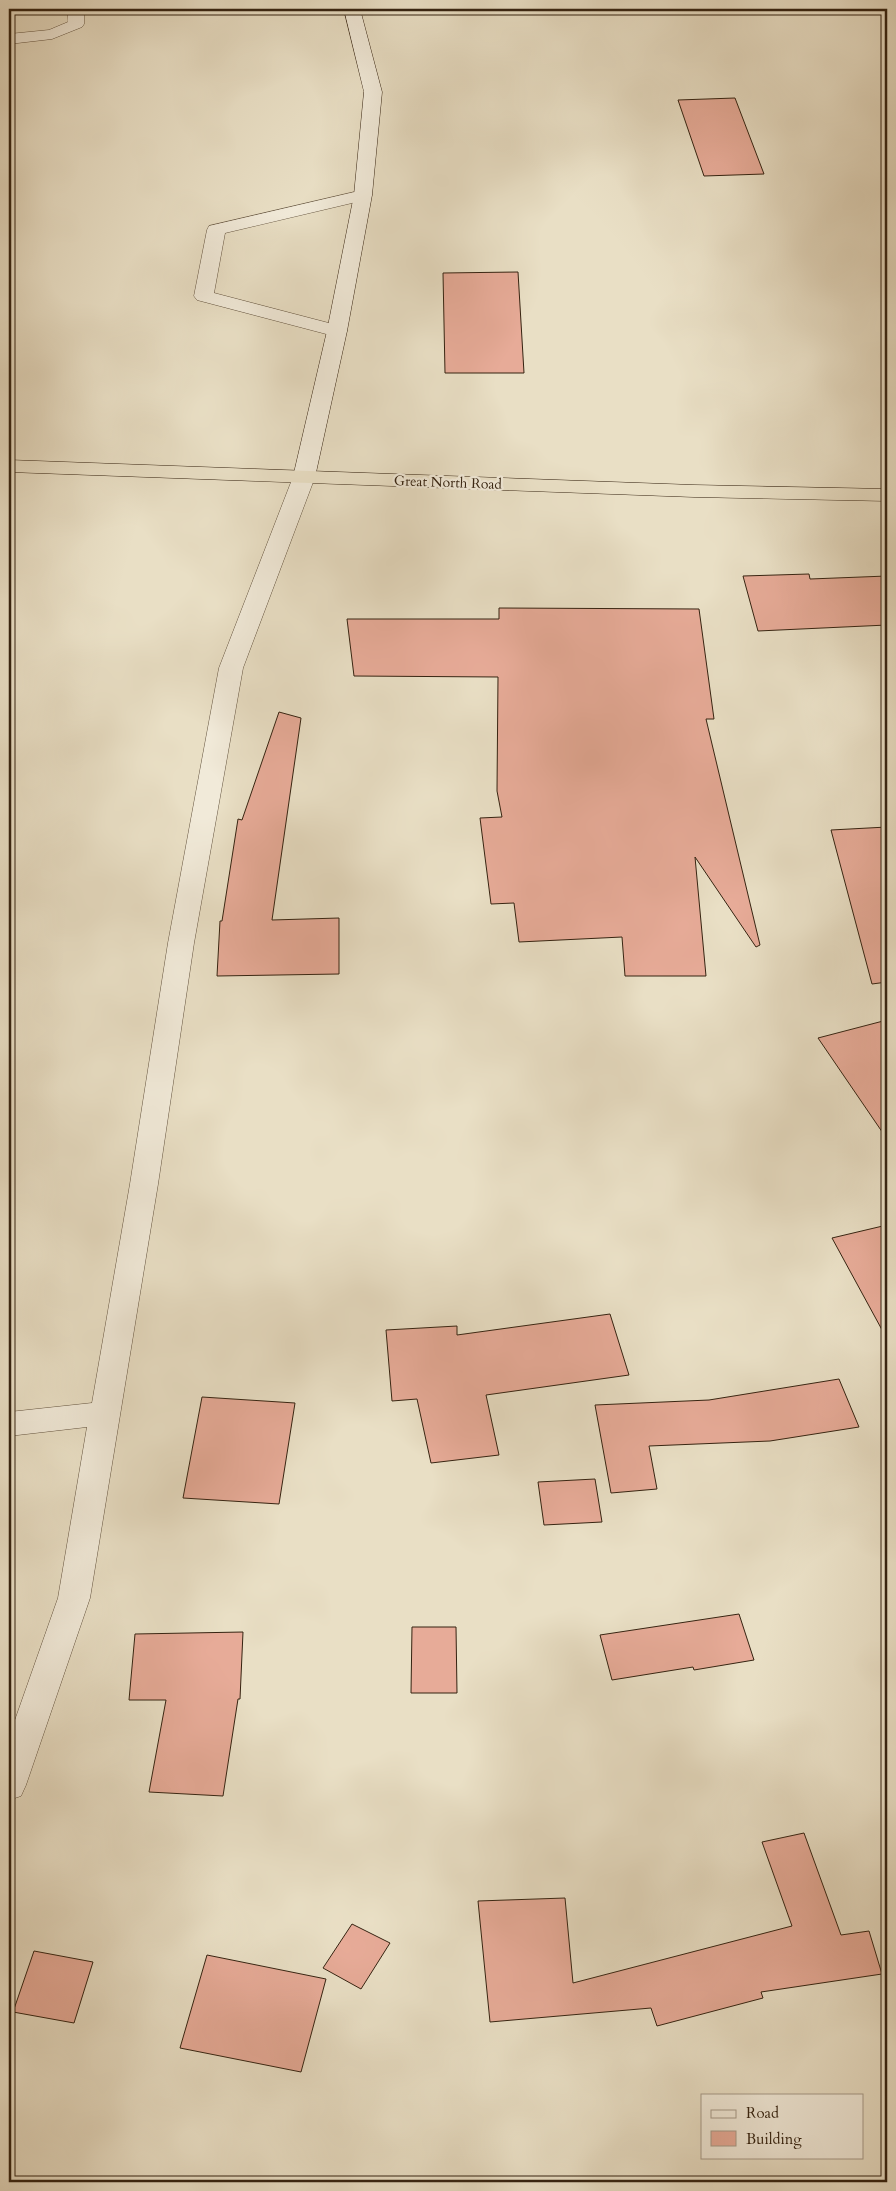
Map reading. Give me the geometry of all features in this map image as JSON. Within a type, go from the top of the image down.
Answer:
[{"type":"highway","name":"Great North Road","points":[[9,466],[684,491],[887,494]]},
{"type":"street","points":[[9,39],[48,35],[68,29],[76,24],[76,9]]},
{"type":"street","points":[[9,1785],[74,1598],[144,1184],[181,943],[231,668],[304,477],[337,331],[363,195],[373,92],[352,9]]},
{"type":"street","points":[[337,331],[204,296],[216,230],[363,195]]},
{"type":"street","points":[[9,1424],[105,1413]]},
{"type":"building","points":[[735,98],[764,174],[704,176],[678,100]]},
{"type":"building","points":[[518,272],[524,373],[445,373],[443,273]]},
{"type":"building","points":[[809,574],[810,579],[887,576],[887,625],[758,631],[743,576]]},
{"type":"building","points":[[499,608],[699,609],[714,719],[706,719],[760,945],[756,947],[695,857],[706,976],[625,976],[622,937],[519,942],[514,903],[491,904],[480,818],[502,817],[497,791],[498,677],[354,676],[347,619],[499,619]]},
{"type":"building","points":[[279,712],[301,718],[272,920],[339,918],[339,974],[217,976],[220,921],[222,921],[238,819],[242,820]]},
{"type":"building","points":[[887,827],[887,982],[872,984],[831,830]]},
{"type":"building","points":[[887,1020],[887,1139],[818,1038]]},
{"type":"building","points":[[887,1225],[887,1339],[832,1238]]},
{"type":"building","points":[[610,1314],[629,1375],[486,1395],[499,1455],[431,1463],[417,1399],[392,1401],[386,1330],[457,1326],[457,1335]]},
{"type":"building","points":[[839,1379],[859,1427],[770,1441],[649,1446],[657,1489],[611,1493],[595,1405],[709,1400]]},
{"type":"building","points":[[202,1397],[295,1403],[279,1504],[183,1498]]},
{"type":"building","points":[[595,1479],[602,1522],[544,1525],[538,1482]]},
{"type":"building","points":[[739,1614],[754,1660],[694,1670],[693,1667],[612,1680],[600,1635]]},
{"type":"building","points":[[412,1627],[456,1627],[457,1693],[411,1693]]},
{"type":"building","points":[[243,1632],[240,1699],[238,1699],[223,1796],[149,1792],[166,1700],[129,1700],[135,1634]]},
{"type":"building","points":[[804,1833],[841,1935],[869,1931],[882,1974],[761,1992],[763,1998],[657,2026],[651,2008],[490,2022],[478,1901],[565,1898],[573,1983],[792,1926],[762,1842]]},
{"type":"building","points":[[352,1924],[390,1943],[361,1989],[323,1968]]},
{"type":"building","points":[[34,1951],[93,1962],[74,2023],[13,2012]]},
{"type":"building","points":[[207,1955],[326,1979],[301,2072],[180,2048]]}]
